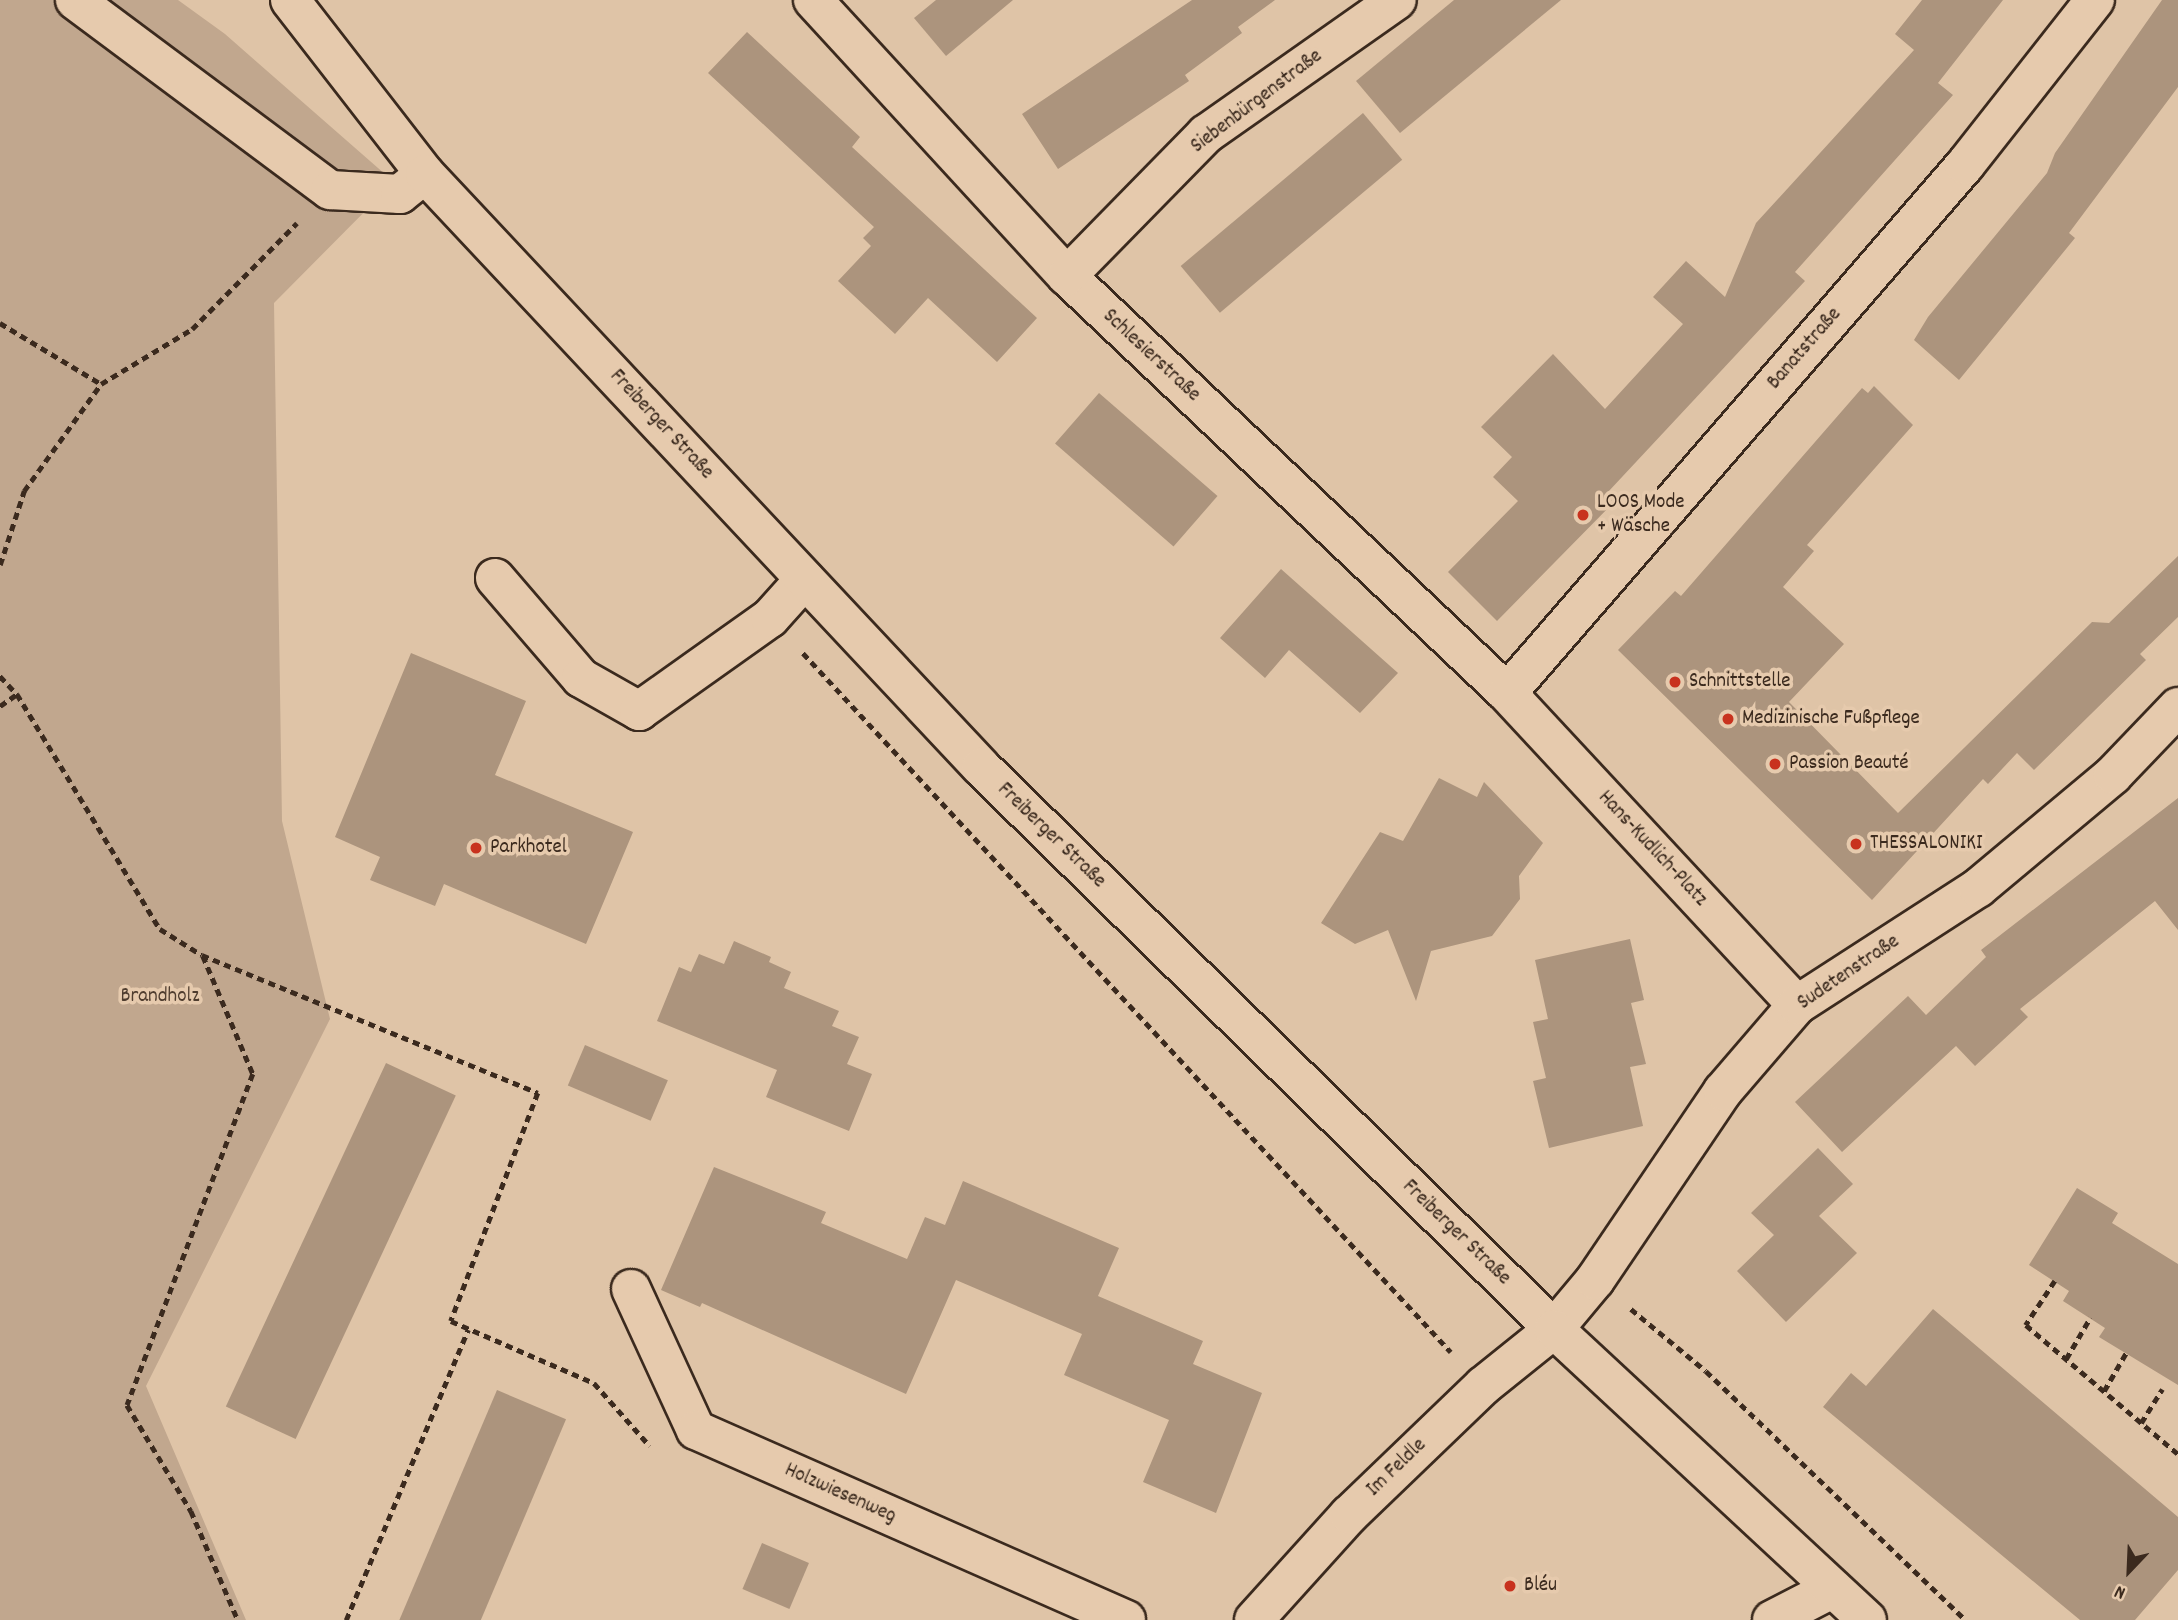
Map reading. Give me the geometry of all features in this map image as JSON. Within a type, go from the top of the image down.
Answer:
[{"type":"street","points":[[75,0],[330,190],[400,194],[425,174]]},
{"type":"street","name":"Freiberger Straße","points":[[290,0],[425,174],[981,767],[1554,1329],[1867,1620]]},
{"type":"street","name":"Schlesierstraße","points":[[813,0],[1067,276],[1507,693]]},
{"type":"street","name":"Siebenbürgenstraße","points":[[1067,276],[1206,134],[1397,0]]},
{"type":"street","name":"Banatstraße","points":[[1507,693],[1965,164],[2095,0]]},
{"type":"street","points":[[495,578],[581,678],[639,711],[770,618],[805,579]]},
{"type":"street","name":"Hans-Kudlich-Platz","points":[[1507,693],[1797,1005]]},
{"type":"street","name":"Sudetenstraße","points":[[1554,1329],[1595,1280],[1723,1091],[1797,1005],[1978,888],[2113,775],[2178,707]]},
{"type":"street","name":"Holzwiesenweg","points":[[631,1289],[696,1430],[1126,1620]]},
{"type":"street","name":"Im Feldle","points":[[1254,1620],[1349,1515],[1483,1386],[1554,1329]]},
{"type":"street","points":[[1772,1620],[1832,1589]]},
{"type":"path","points":[[0,565],[24,491],[101,384],[192,329],[330,190]]},
{"type":"path","points":[[0,323],[101,384]]},
{"type":"path","points":[[0,676],[17,694],[160,929],[202,955],[538,1093],[451,1321],[594,1383],[657,1455]]},
{"type":"path","points":[[0,706],[17,694]]},
{"type":"path","points":[[202,955],[253,1073],[127,1405],[191,1511],[238,1620]]},
{"type":"path","points":[[1595,1280],[1706,1371],[1966,1620]]},
{"type":"path","points":[[2055,1281],[2026,1325],[2178,1453]]},
{"type":"path","points":[[2066,1359],[2090,1318]]},
{"type":"path","points":[[346,1620],[468,1330]]},
{"type":"path","points":[[2104,1391],[2126,1353]]},
{"type":"path","points":[[2141,1423],[2162,1389]]},
{"type":"green space","name":"Brandholz","points":[[0,0],[178,0],[225,34],[394,182],[274,303],[282,821],[330,1019],[146,1386],[246,1620],[0,1620]]},
{"type":"building","points":[[936,0],[1013,0],[946,56],[914,18]]},
{"type":"building","points":[[1192,0],[1275,0],[1238,27],[1242,33],[1185,75],[1189,81],[1058,169],[1022,114]]},
{"type":"building","points":[[1454,0],[1561,0],[1400,133],[1356,81]]},
{"type":"building","points":[[1922,0],[2003,0],[1938,83],[1953,95],[1795,272],[1805,281],[1608,492],[1616,500],[1497,621],[1448,572],[1518,501],[1493,477],[1512,457],[1481,427],[1553,354],[1605,409],[1683,324],[1653,297],[1686,261],[1725,297],[1756,223],[1914,50],[1895,34]]},
{"type":"building","points":[[2162,0],[2178,0],[2178,87],[2069,233],[2075,238],[1959,380],[1914,340],[1928,317],[2047,173],[2055,153]]},
{"type":"building","points":[[747,32],[860,137],[852,147],[1037,318],[997,362],[928,298],[895,334],[838,281],[871,246],[863,238],[874,227],[708,73]]},
{"type":"building","points":[[1363,113],[1402,160],[1220,313],[1181,266]]},
{"type":"building","points":[[1874,386],[1913,425],[1807,545],[1814,551],[1783,587],[1844,644],[1789,702],[1898,813],[2092,622],[2109,623],[2178,556],[2178,617],[2140,654],[2146,660],[2034,770],[2017,753],[1988,784],[1983,779],[1872,900],[1618,650],[1675,591],[1681,596],[1862,388],[1868,393]]},
{"type":"building","points":[[1099,393],[1217,496],[1174,547],[1055,444]]},
{"type":"building","points":[[1281,569],[1398,673],[1360,713],[1289,650],[1265,678],[1220,638]]},
{"type":"building","points":[[411,653],[526,701],[495,775],[633,832],[586,944],[444,884],[435,906],[370,880],[380,857],[335,837]]},
{"type":"building","points":[[1439,778],[1477,797],[1484,782],[1543,843],[1519,876],[1520,899],[1492,936],[1431,951],[1416,1001],[1388,930],[1355,944],[1321,923],[1380,832],[1403,841]]},
{"type":"building","points":[[2178,798],[2178,930],[2155,901],[2020,1009],[2028,1017],[1975,1066],[1956,1046],[1842,1152],[1795,1102],[1908,996],[1926,1015],[1986,957],[1981,950]]},
{"type":"building","points":[[1630,939],[1644,1000],[1631,1003],[1646,1064],[1630,1067],[1643,1126],[1549,1148],[1533,1081],[1546,1078],[1533,1022],[1548,1019],[1535,960]]},
{"type":"building","points":[[734,941],[771,957],[769,962],[791,972],[784,988],[839,1011],[832,1026],[859,1037],[847,1064],[872,1074],[849,1131],[766,1097],[777,1070],[657,1021],[679,967],[691,972],[699,954],[724,964]]},
{"type":"building","points":[[585,1045],[668,1080],[651,1121],[568,1086]]},
{"type":"building","points":[[386,1063],[456,1096],[296,1439],[226,1406]]},
{"type":"building","points":[[1818,1148],[1853,1184],[1819,1216],[1857,1253],[1786,1322],[1737,1271],[1774,1235],[1751,1213]]},
{"type":"building","points":[[714,1167],[826,1212],[821,1223],[907,1259],[925,1217],[945,1225],[963,1181],[1119,1248],[1098,1296],[1203,1341],[1193,1364],[1262,1393],[1216,1513],[1143,1482],[1169,1420],[1064,1375],[1082,1334],[956,1280],[906,1394],[702,1303],[700,1307],[661,1290]]},
{"type":"building","points":[[2077,1188],[2118,1213],[2112,1223],[2178,1264],[2178,1385],[2099,1337],[2105,1328],[2063,1301],[2069,1291],[2029,1265]]},
{"type":"building","points":[[1933,1309],[2178,1517],[2178,1570],[2135,1620],[2080,1620],[1823,1407],[1851,1373],[1866,1386]]},
{"type":"building","points":[[497,1390],[566,1419],[481,1620],[399,1620]]},
{"type":"building","points":[[762,1543],[809,1563],[789,1609],[742,1589]]},
{"type":"place","name":"LOOS Mode + Wäsche","points":[[1583,515]]},
{"type":"place","name":"Schnittstelle","points":[[1675,682]]},
{"type":"place","name":"Medizinische Fußpflege","points":[[1728,719]]},
{"type":"place","name":"Passion Beauté","points":[[1775,764]]},
{"type":"place","name":"THESSALONIKI","points":[[1856,844]]},
{"type":"place","name":"Parkhotel","points":[[476,848]]},
{"type":"place","name":"Bléu","points":[[1510,1586]]}]
